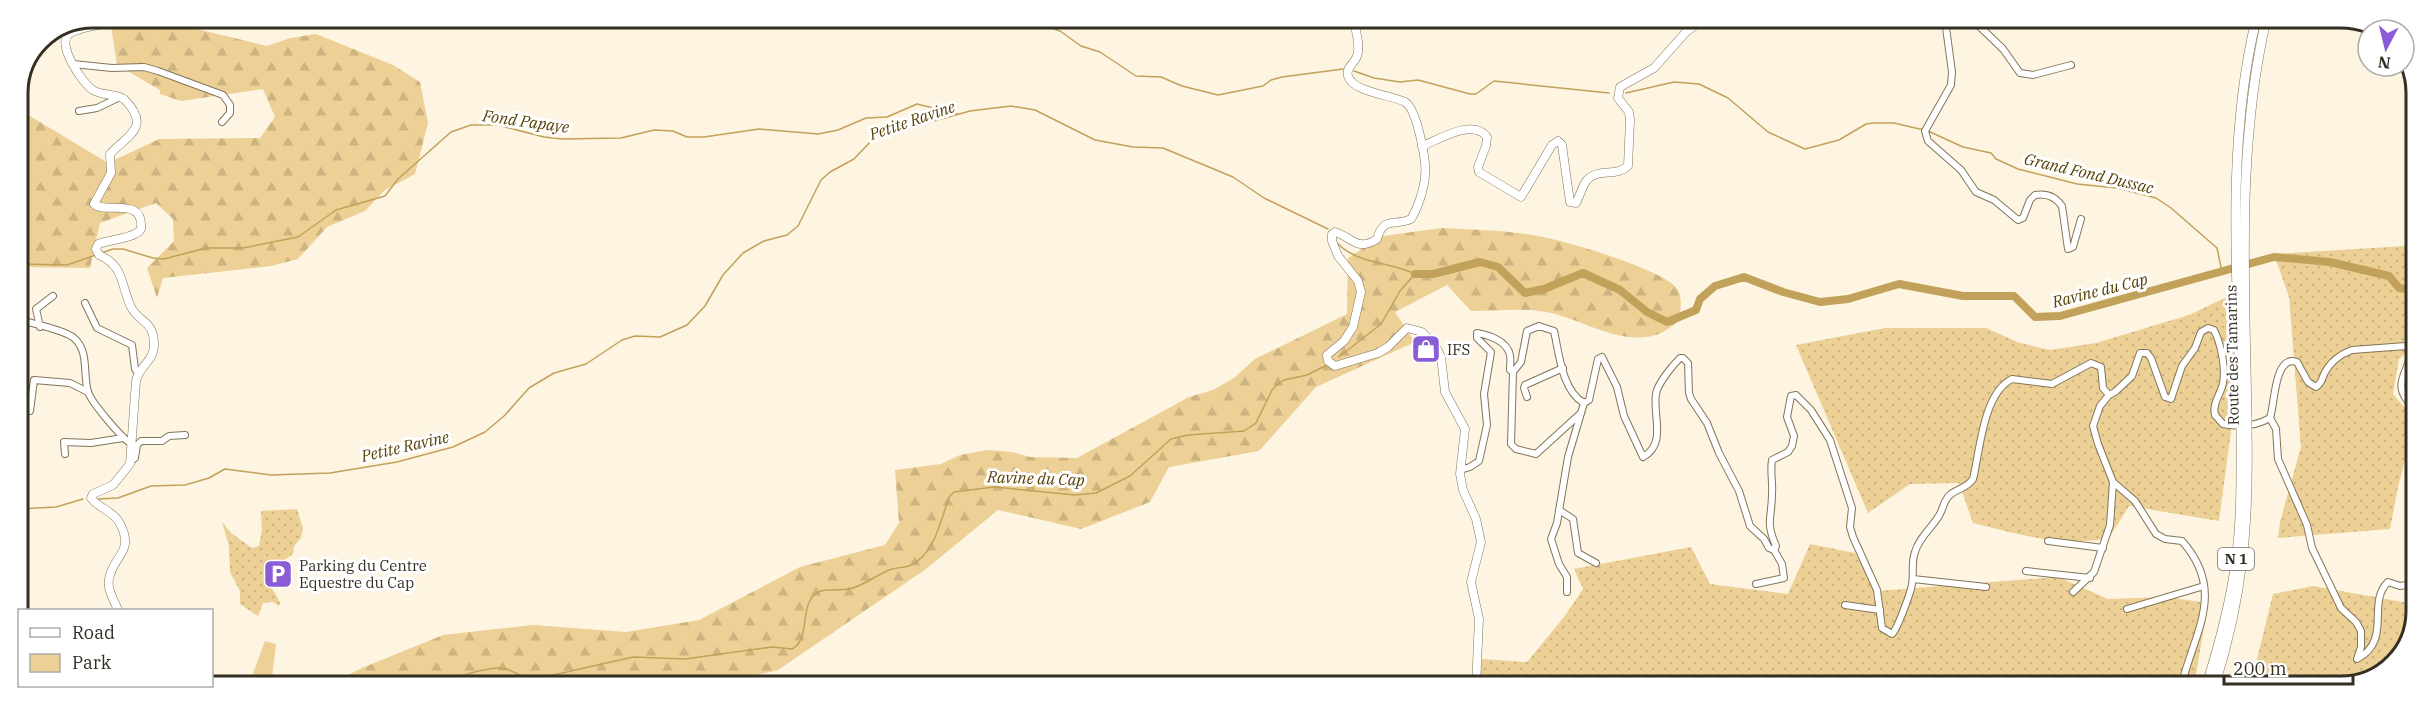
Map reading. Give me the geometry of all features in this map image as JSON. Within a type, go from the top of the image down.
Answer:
[{"type":"highway","name":"Route des Tamarins","points":[[2217,676],[2236,607],[2244,561],[2248,514],[2244,424],[2239,134],[2245,77],[2254,28]]},
{"type":"highway","name":"Route des Tamarins","points":[[2241,233],[2254,78],[2264,28]]},
{"type":"highway","name":"Route des Tamarins","points":[[2209,676],[2228,606],[2236,560],[2244,424]]},
{"type":"main road","points":[[1355,28],[1358,54],[1347,70],[1347,76],[1351,82],[1361,87],[1404,102],[1413,111],[1422,146],[1426,176],[1415,213],[1411,219],[1385,224],[1380,229],[1377,239],[1365,244],[1351,242],[1335,232],[1332,234],[1332,241],[1338,256],[1358,281],[1361,292],[1353,327],[1344,341],[1327,355],[1328,361],[1335,366],[1365,358],[1388,347],[1407,328],[1422,332],[1431,340],[1441,357],[1446,392],[1465,429],[1460,470],[1463,490],[1476,519],[1480,542],[1471,582],[1479,618],[1476,676]]},
{"type":"main road","points":[[1422,146],[1465,129],[1482,130],[1487,137],[1478,167],[1479,172],[1521,197],[1552,145],[1558,141],[1562,145],[1570,202],[1576,203],[1585,183],[1593,175],[1619,171],[1628,166],[1630,120],[1629,112],[1618,98],[1620,87],[1654,68],[1691,28]]},
{"type":"main road","points":[[88,29],[68,35],[64,45],[73,64],[85,82],[95,91],[120,96],[128,102],[135,116],[137,127],[130,137],[110,154],[111,173],[94,204],[100,208],[114,206],[129,209],[140,219],[141,229],[136,235],[115,239],[97,246],[97,252],[118,269],[132,308],[150,325],[153,332],[153,353],[138,373],[135,385],[132,460],[113,485],[93,494],[91,498],[115,516],[123,530],[124,551],[113,568],[109,580],[110,590],[118,609]]},
{"type":"street","points":[[1946,28],[1952,72],[1951,85],[1925,130],[1928,141],[1967,176],[1976,192],[1995,200],[2018,220],[2023,218],[2030,200],[2035,195],[2051,195],[2058,200],[2062,206],[2068,249],[2073,247],[2080,219]]},
{"type":"street","points":[[1981,28],[2003,49],[2018,72],[2039,74],[2071,65]]},
{"type":"street","points":[[73,64],[112,69],[144,67],[211,88],[223,94],[230,105],[230,113],[222,122]]},
{"type":"street","points":[[79,111],[97,108],[120,96]]},
{"type":"street","points":[[40,327],[36,309],[53,296]]},
{"type":"street","points":[[85,303],[97,328],[130,342],[135,369],[138,373]]},
{"type":"street","points":[[28,323],[74,337],[81,346],[82,359],[87,367],[88,392]]},
{"type":"street","points":[[1513,372],[1521,362],[1527,332],[1539,326],[1554,331],[1563,368],[1575,396],[1584,403]]},
{"type":"street","points":[[2073,592],[2090,578],[2110,525],[2113,482],[2093,426],[2100,406],[2109,395],[2132,376],[2138,357],[2143,352],[2151,358],[2164,397],[2171,399],[2185,360],[2195,348],[2201,332],[2208,328],[2214,330],[2221,356],[2223,380],[2214,410],[2218,421],[2223,424],[2236,425],[2253,424],[2270,418]]},
{"type":"street","points":[[1460,470],[1479,461],[1487,425],[1484,394],[1491,352],[1477,338],[1477,333],[1500,341],[1510,355],[1510,370],[1513,372],[1511,444],[1516,449],[1536,454],[1582,412]]},
{"type":"street","points":[[2405,346],[2352,350],[2326,370],[2321,383],[2316,387],[2308,382],[2297,362],[2292,360],[2287,362],[2280,370],[2270,418],[2276,429],[2278,459],[2307,525],[2313,551],[2341,608],[2356,622],[2361,631],[2361,646],[2357,660],[2366,655],[2378,633],[2377,614],[2384,586],[2388,582],[2400,586],[2406,585]]},
{"type":"street","points":[[1567,592],[1567,577],[1557,558],[1551,539],[1559,510],[1568,457],[1584,403],[1589,400],[1598,358],[1602,357],[1617,387],[1624,416],[1643,457],[1651,451],[1658,429],[1659,420],[1655,408],[1658,389],[1680,358],[1687,360],[1689,393],[1707,423],[1719,453],[1739,491],[1747,520],[1769,548],[1774,550],[1782,564],[1784,578],[1756,584]]},
{"type":"street","points":[[1774,550],[1776,546],[1769,529],[1773,495],[1772,460],[1788,453],[1792,446],[1794,436],[1787,417],[1791,396],[1796,395],[1811,410],[1830,440],[1852,508],[1850,527],[1852,537],[1877,590],[1882,628],[1892,634],[1900,623],[1913,579],[1914,554],[1919,542],[1940,513],[1945,500],[1952,493],[1969,485],[1973,479],[1986,418],[1995,397],[2004,384],[2012,379],[2052,384],[2091,363],[2101,366],[2103,388],[2109,395]]},
{"type":"street","points":[[1527,397],[1525,386],[1563,368]]},
{"type":"street","points":[[2406,369],[2400,386],[2406,398]]},
{"type":"street","points":[[30,411],[34,380],[70,383],[88,392],[123,438],[133,445]]},
{"type":"street","points":[[132,460],[135,458],[137,445],[141,441],[162,441],[169,436],[185,435]]},
{"type":"street","points":[[64,454],[64,442],[91,443],[123,438]]},
{"type":"street","points":[[2113,482],[2135,501],[2156,534],[2164,539],[2178,540],[2187,547],[2199,563],[2204,586],[2204,617],[2184,676]]},
{"type":"street","points":[[1559,510],[1573,519],[1578,553],[1596,563]]},
{"type":"street","points":[[2048,541],[2103,548]]},
{"type":"street","points":[[2026,572],[2090,578]]},
{"type":"street","points":[[1913,579],[1986,587]]},
{"type":"street","points":[[2127,609],[2204,586]]},
{"type":"street","points":[[1845,605],[1880,610]]},
{"type":"green space","points":[[111,28],[192,28],[267,46],[290,38],[316,34],[393,65],[420,82],[428,123],[415,174],[385,190],[365,211],[327,227],[298,259],[271,266],[163,278],[157,298],[147,268],[174,241],[173,219],[156,203],[100,223],[90,268],[28,267],[28,115],[108,163],[159,139],[260,138],[275,117],[263,89],[181,101],[160,94],[160,90],[117,65]]},
{"type":"green space","points":[[1442,228],[1502,231],[1568,243],[1635,265],[1670,282],[1680,294],[1679,321],[1659,334],[1646,337],[1618,335],[1541,311],[1471,311],[1447,285],[1395,312],[1415,342],[1316,387],[1259,451],[1169,467],[1150,502],[1081,529],[998,510],[926,569],[778,670],[752,676],[346,676],[443,635],[533,625],[626,632],[699,620],[800,567],[885,545],[899,523],[895,470],[941,464],[960,455],[988,450],[1012,452],[1030,457],[1077,458],[1189,397],[1213,390],[1234,378],[1255,359],[1347,314],[1348,258],[1383,236]]},
{"type":"green space","points":[[2405,246],[2406,354],[2399,359],[2393,394],[2406,408],[2406,458],[2390,529],[2278,538],[2280,522],[2301,447],[2289,297],[2274,254]]},
{"type":"green space","points":[[2231,295],[2238,379],[2219,521],[2129,506],[2109,538],[2057,540],[2008,532],[1973,523],[1959,483],[1910,484],[1868,513],[1796,345],[1885,328],[1986,328],[2020,343],[2050,350],[2096,343],[2189,315]]},
{"type":"green space","points":[[297,509],[303,528],[301,538],[294,546],[293,554],[270,570],[268,575],[270,586],[280,603],[279,606],[273,602],[263,603],[258,616],[240,604],[240,591],[230,572],[229,546],[222,522],[231,533],[252,548],[259,546],[262,530],[261,511]]},
{"type":"green space","points":[[1810,544],[1855,553],[1877,591],[2058,577],[2108,599],[2166,597],[2208,603],[2196,676],[1481,676],[1482,659],[1527,662],[1564,617],[1583,589],[1574,569],[1691,547],[1710,584],[1788,594]]},
{"type":"green space","points":[[2313,586],[2406,603],[2405,620],[2399,640],[2387,658],[2362,673],[2341,676],[2253,676],[2273,594]]},
{"type":"green space","points":[[265,641],[276,644],[272,676],[252,676]]},
{"type":"waterway","name":"Grand Fond Dussac","points":[[1052,28],[1060,31],[1081,46],[1100,52],[1136,76],[1161,77],[1182,86],[1218,95],[1263,86],[1271,80],[1282,77],[1343,69]]},
{"type":"waterway","name":"Grand Fond Dussac","points":[[1354,71],[1374,78],[1400,82],[1418,80],[1470,94],[1476,94],[1494,81],[1609,93]]},
{"type":"waterway","name":"Grand Fond Dussac","points":[[1626,93],[1674,82],[1699,84],[1728,98],[1768,132],[1805,149],[1839,140],[1866,124],[1894,123],[1924,130]]},
{"type":"waterway","name":"Fond Papaye","points":[[101,253],[123,249],[164,259],[206,248],[243,248],[298,237],[336,210],[385,196],[398,179],[451,132],[471,125],[498,125],[544,137],[562,139],[621,138],[654,130],[673,131],[687,137],[704,137],[759,129],[818,134],[838,130],[866,118],[887,117],[917,104],[958,114]]},
{"type":"waterway","name":"Petite Ravine","points":[[98,499],[118,498],[151,486],[185,485],[209,478],[225,469],[271,475],[330,473],[397,462],[453,447],[485,432],[504,416],[529,388],[554,373],[586,364],[622,340],[635,336],[660,337],[687,325],[705,306],[723,275],[743,253],[764,241],[787,235],[798,226],[821,180],[830,172],[854,159],[871,141],[881,136],[970,111],[1011,106],[1035,110],[1095,140],[1133,147],[1163,148],[1233,177],[1264,198],[1328,229]]},
{"type":"waterway","name":"Grand Fond Dussac","points":[[1928,131],[1963,147],[1991,153],[1996,159],[2018,169],[2077,184],[2117,188],[2156,198],[2217,248],[2222,272]]},
{"type":"waterway","name":"Ravine du Cap","points":[[1337,243],[1345,250],[1364,259],[1415,274],[1400,291],[1381,324],[1339,357]]},
{"type":"waterway","name":"Fond Papaye","points":[[28,264],[67,265],[96,255]]},
{"type":"waterway","name":"Ravine du Cap","points":[[1415,274],[1433,274],[1480,262],[1498,267],[1525,293],[1544,289],[1583,273],[1620,290],[1647,312],[1667,322],[1696,310],[1700,299],[1715,286],[1744,277],[1783,292],[1820,302],[1848,299],[1899,284],[1963,296],[2014,296],[2035,317],[2060,316],[2274,257],[2330,262],[2389,276],[2399,288],[2405,289]]},
{"type":"waterway","name":"Ravine du Cap","points":[[549,676],[633,657],[685,659],[772,647],[792,649],[801,639],[807,608],[814,595],[826,590],[854,588],[890,570],[909,566],[918,561],[931,545],[950,496],[954,492],[994,487],[1075,495],[1096,493],[1130,476],[1171,439],[1188,435],[1244,431],[1256,423],[1272,390],[1278,384],[1284,380],[1307,375],[1325,366]]},
{"type":"waterway","name":"Petite Ravine","points":[[29,508],[56,507],[83,499]]},
{"type":"waterway","name":"Ravine du Cap","points":[[462,676],[496,668],[507,669],[522,676]]},
{"type":"place","name":"IFS","points":[[1426,349]]},
{"type":"place","name":"Parking du Centre Equestre du Cap","points":[[278,574]]}]
